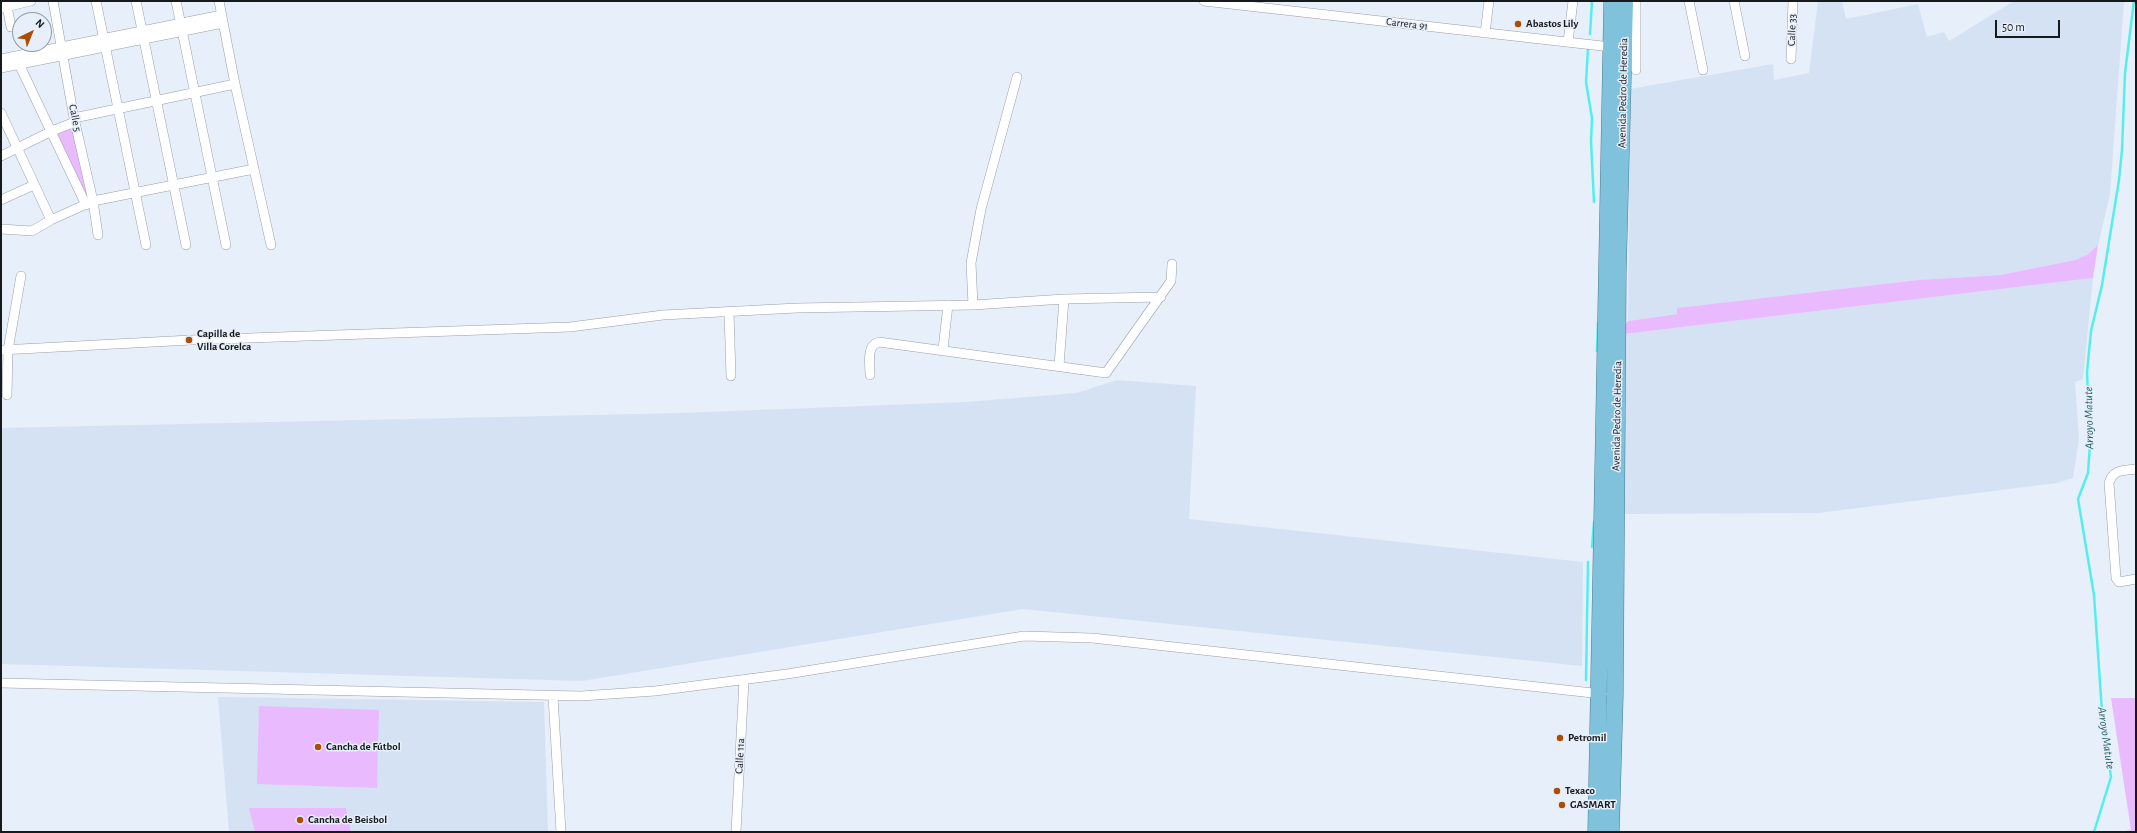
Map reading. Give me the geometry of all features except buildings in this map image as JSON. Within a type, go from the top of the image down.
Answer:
[{"type":"highway","name":"Avenida Pedro de Heredia","points":[[1611,832],[1607,695],[1612,1]]},
{"type":"highway","name":"Avenida Pedro de Heredia","points":[[1596,832],[1607,695],[1625,1]]},
{"type":"street","points":[[11,27],[5,6],[32,1]]},
{"type":"street","name":"Calle 5","points":[[52,1],[63,51],[74,120],[90,203],[98,235]]},
{"type":"street","points":[[96,1],[146,245]]},
{"type":"street","points":[[136,1],[186,245]]},
{"type":"street","points":[[176,1],[226,245]]},
{"type":"street","points":[[219,1],[235,84],[271,245]]},
{"type":"street","name":"Carrera 91","points":[[1204,1],[1611,47]]},
{"type":"street","points":[[1485,32],[1488,1]]},
{"type":"street","points":[[1568,42],[1573,1]]},
{"type":"street","points":[[1636,1],[1636,70]]},
{"type":"street","points":[[1689,1],[1703,70]]},
{"type":"street","points":[[1734,1],[1745,56]]},
{"type":"street","name":"Calle 33","points":[[1791,59],[1793,1]]},
{"type":"street","points":[[1,59],[63,51],[223,19]]},
{"type":"street","points":[[1,68],[63,51]]},
{"type":"street","points":[[19,64],[90,203]]},
{"type":"street","points":[[973,305],[971,263],[981,209],[1017,77]]},
{"type":"street","points":[[1,156],[74,120],[118,108],[235,84]]},
{"type":"street","points":[[1,113],[51,220]]},
{"type":"street","points":[[1,229],[32,231],[51,220],[90,203],[174,184],[254,170]]},
{"type":"street","points":[[1,200],[34,185]]},
{"type":"street","points":[[870,375],[871,347],[873,343],[879,342],[944,349],[1106,373],[1171,281],[1172,264]]},
{"type":"street","points":[[7,395],[4,350],[21,276]]},
{"type":"street","points":[[4,350],[191,340],[570,327],[663,315],[797,308],[973,305],[1064,299],[1161,297]]},
{"type":"street","points":[[1059,366],[1064,299]]},
{"type":"street","points":[[944,349],[948,305]]},
{"type":"street","points":[[729,312],[732,376]]},
{"type":"street","points":[[2136,469],[2116,472],[2111,476],[2109,483],[2116,578],[2119,582],[2136,580]]},
{"type":"street","points":[[1,683],[395,690],[553,696],[655,691],[744,680],[1024,636],[1092,638],[1607,695]]},
{"type":"street","name":"Calle 11a","points":[[736,832],[744,680]]},
{"type":"street","points":[[553,696],[561,832]]},
{"type":"shaded area","points":[[1818,1],[1842,1],[1846,19],[1918,4],[1927,37],[1944,32],[1949,41],[2014,1],[2124,1],[2110,194],[2098,245],[2087,255],[2075,260],[2000,275],[1918,280],[1678,308],[1677,314],[1628,321],[1630,89],[1773,64],[1774,80],[1809,73]]},
{"type":"shaded area","points":[[72,125],[89,196],[85,199],[55,131]]},
{"type":"shaded area","points":[[2098,245],[2093,278],[1624,334],[1624,326],[1628,321],[1677,314],[1677,308],[1918,280],[2000,275],[2075,260],[2087,255]]},
{"type":"shaded area","points":[[2093,278],[2083,379],[2075,382],[2079,438],[2073,478],[2057,483],[1818,513],[1622,514],[1624,334]]},
{"type":"shaded area","points":[[1117,380],[1196,386],[1189,519],[1583,562],[1582,666],[1023,609],[582,681],[1,664],[1,428],[681,413],[966,402],[1077,393]]},
{"type":"shaded area","points":[[218,697],[544,702],[548,832],[229,832]]},
{"type":"shaded area","points":[[2111,698],[2136,698],[2136,832],[2119,832],[2131,830]]},
{"type":"shaded area","name":"Cancha de Fútbol","points":[[259,706],[379,710],[377,788],[257,784]]},
{"type":"shaded area","name":"Cancha de Beisbol","points":[[249,808],[346,808],[351,832],[255,832]]},
{"type":"waterway","points":[[1590,34],[1592,1]]},
{"type":"waterway","name":"Arroyo Matute","points":[[2094,832],[2111,777],[2102,712],[2094,595],[2078,499],[2088,473],[2090,444],[2087,372],[2091,331],[2102,285],[2119,180],[2122,150],[2125,73],[2134,1]]},
{"type":"waterway","points":[[1588,48],[1586,82],[1592,118],[1591,141],[1594,202]]},
{"type":"waterway","points":[[1597,351],[1598,323]]},
{"type":"waterway","points":[[1592,547],[1594,522]]},
{"type":"waterway","points":[[1586,680],[1588,562]]},
{"type":"place","name":"Abastos Lily","points":[[1518,24]]},
{"type":"place","name":"Capilla de Villa Corelca","points":[[189,340]]},
{"type":"place","name":"Petromil","points":[[1560,738]]},
{"type":"place","name":"Cancha de Fútbol","points":[[318,747]]},
{"type":"place","name":"Texaco","points":[[1557,791]]},
{"type":"place","name":"GASMART","points":[[1562,805]]},
{"type":"place","name":"Cancha de Beisbol","points":[[300,820]]}]
